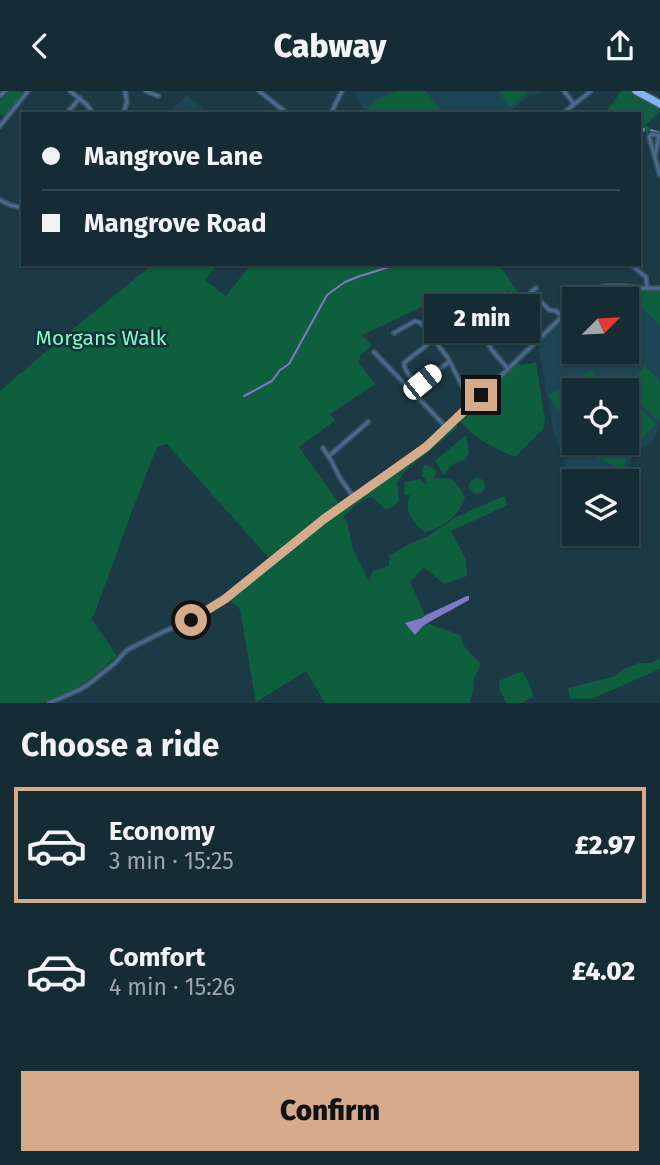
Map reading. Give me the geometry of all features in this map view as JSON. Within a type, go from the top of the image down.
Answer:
[{"type":"highway","points":[[636,91],[660,102]]},
{"type":"highway","points":[[645,91],[660,102]]},
{"type":"street","points":[[0,96],[5,91]]},
{"type":"street","points":[[0,126],[3,118],[28,91]]},
{"type":"street","points":[[70,91],[91,112]]},
{"type":"street","points":[[124,112],[127,101],[125,91]]},
{"type":"street","points":[[146,91],[158,96]]},
{"type":"street","points":[[259,91],[285,112]]},
{"type":"street","points":[[333,112],[342,91]]},
{"type":"street","points":[[564,91],[574,104]]},
{"type":"street","points":[[564,112],[591,91]]},
{"type":"street","points":[[67,112],[80,98]]},
{"type":"street","points":[[654,157],[660,136],[652,134],[649,137],[654,157],[660,175]]},
{"type":"street","points":[[0,200],[21,208]]},
{"type":"street","points":[[632,266],[646,277],[647,287]]},
{"type":"street","points":[[599,287],[660,288]]},
{"type":"street","points":[[49,703],[89,684],[127,650],[204,613],[324,519],[415,455],[447,428],[562,316],[549,310],[530,293],[536,288]]},
{"type":"street","points":[[481,332],[505,318]]},
{"type":"street","points":[[394,333],[407,324],[417,321],[421,323],[474,402]]},
{"type":"street","points":[[447,324],[458,321],[471,322],[477,326],[508,369]]},
{"type":"street","points":[[433,340],[404,363],[405,369],[420,383],[449,361]]},
{"type":"street","points":[[374,352],[447,428]]},
{"type":"street","points":[[329,456],[368,422]]},
{"type":"street","points":[[323,448],[354,498]]},
{"type":"shaded area","points":[[541,91],[534,97],[531,94],[509,112],[366,112],[354,92]]},
{"type":"shaded area","points":[[187,95],[207,112],[169,112]]},
{"type":"shaded area","points":[[639,307],[660,316],[660,425],[650,444],[639,447],[639,378],[562,378],[562,455],[632,455],[627,469],[566,468],[553,429],[538,344],[562,321],[562,364],[639,364]]},
{"type":"shaded area","points":[[467,596],[469,600],[424,625],[415,635],[405,623],[422,618]]},
{"type":"green space","points":[[9,91],[20,91],[23,94],[6,114],[2,115],[0,101]]},
{"type":"green space","points":[[396,91],[426,91],[442,112],[366,112],[374,101]]},
{"type":"green space","points":[[621,91],[631,91],[660,107],[660,111],[646,125],[651,129],[647,134],[643,130],[641,133],[641,112],[606,112]]},
{"type":"green space","points":[[499,93],[527,93],[510,107]]},
{"type":"green space","name":"Morgans Walk","points":[[145,266],[214,266],[205,280],[226,296],[249,266],[500,266],[543,330],[539,335],[508,290],[489,309],[468,298],[445,296],[362,335],[372,346],[360,356],[359,363],[375,384],[330,414],[335,420],[299,447],[340,505],[270,559],[167,444],[157,447],[91,618],[117,656],[73,690],[42,703],[0,703],[0,391],[147,269]]},
{"type":"green space","points":[[639,290],[660,291],[660,325],[639,308]]},
{"type":"green space","points":[[517,362],[521,366],[536,362],[545,420],[543,429],[515,457],[478,438],[460,421]]},
{"type":"green space","points":[[645,366],[660,381],[658,421],[639,403],[639,378],[632,378]]},
{"type":"green space","points":[[592,370],[596,378],[578,378]]},
{"type":"green space","points":[[562,387],[562,417],[548,395]]},
{"type":"green space","points":[[639,406],[656,424],[639,441]]},
{"type":"green space","points":[[455,422],[458,427],[405,471],[397,483],[399,500],[394,506],[383,508],[374,498],[365,499],[343,517],[347,522],[353,549],[369,581],[373,571],[389,566],[389,556],[428,536],[456,517],[504,496],[508,505],[451,531],[466,560],[467,576],[444,584],[424,567],[410,582],[429,624],[460,635],[463,645],[481,664],[473,680],[470,703],[325,703],[306,671],[256,702],[240,610],[225,599],[440,439]]},
{"type":"green space","points":[[466,435],[469,453],[465,461],[455,463],[444,475],[435,461]]},
{"type":"green space","points":[[590,455],[628,455],[622,469]]},
{"type":"green space","points":[[425,465],[436,471],[434,479],[454,481],[465,497],[459,510],[449,520],[424,532],[410,516],[410,495],[404,493],[405,482],[420,479],[424,484],[428,482],[422,476]]},
{"type":"green space","points":[[474,478],[480,478],[485,486],[483,492],[474,494],[469,489],[469,483]]},
{"type":"green space","points":[[660,658],[660,669],[591,699],[570,699],[568,688],[616,676],[622,670],[639,663],[651,663]]},
{"type":"green space","points":[[523,672],[533,697],[522,703],[506,703],[499,681]]},
{"type":"waterway","points":[[641,134],[644,129]]},
{"type":"waterway","points":[[651,130],[660,133]]},
{"type":"waterway","points":[[244,396],[272,381],[280,370],[289,364],[327,295],[345,282],[392,266]]},
{"type":"route","points":[[191,620],[225,599],[324,519],[426,447],[481,395]]}]
